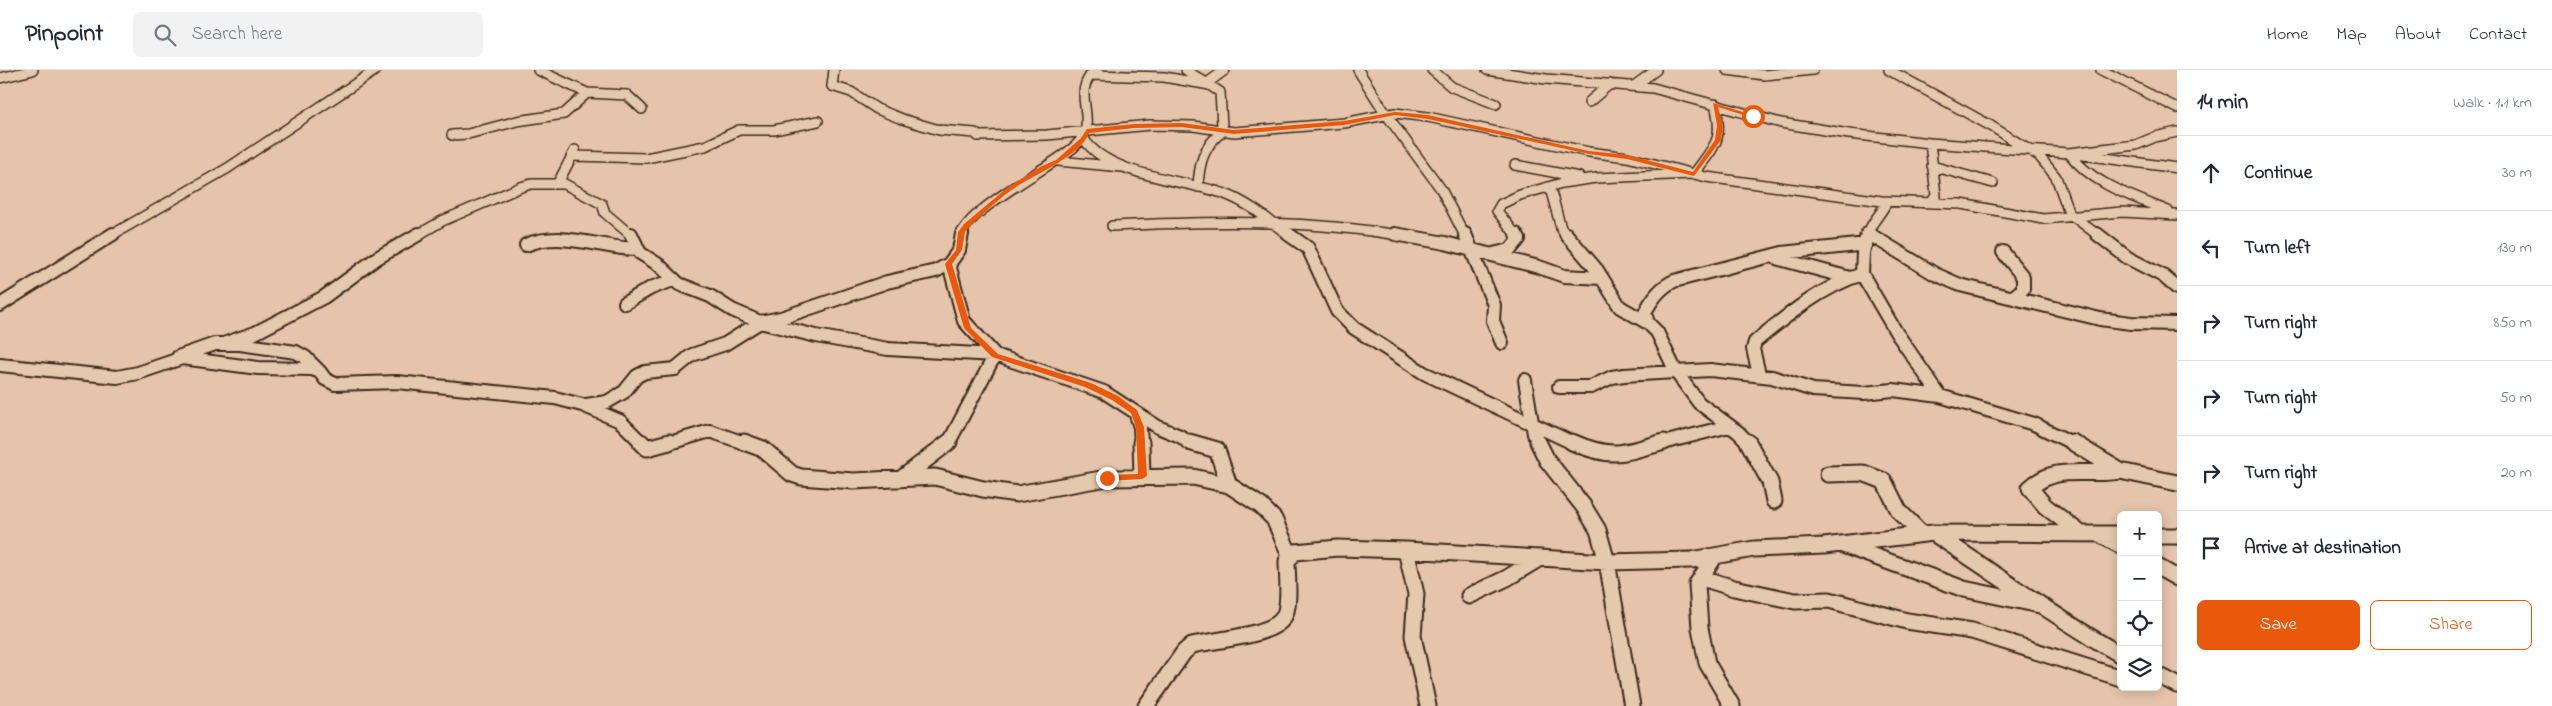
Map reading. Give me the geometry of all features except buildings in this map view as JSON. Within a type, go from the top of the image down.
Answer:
[{"type":"street","points":[[0,78],[33,70]]},
{"type":"street","points":[[0,305],[106,238],[228,168],[376,70]]},
{"type":"street","points":[[538,70],[587,93],[627,95],[642,109]]},
{"type":"street","points":[[834,70],[832,83],[834,87],[851,92],[882,111],[939,130],[975,133],[978,136],[1085,135],[1150,125],[1193,126],[1220,131],[1344,123],[1386,114],[1428,117],[1589,152],[1627,157],[1694,174],[1887,202],[1962,204],[2043,219],[2076,218],[2122,212],[2177,214]]},
{"type":"street","points":[[1186,70],[1220,92],[1222,126],[1203,154],[1199,165],[1198,187]]},
{"type":"street","points":[[1210,85],[1210,81],[1225,70]]},
{"type":"street","points":[[1358,70],[1386,114],[1441,189],[1473,250],[1481,276],[1494,305],[1494,320],[1502,343]]},
{"type":"street","points":[[1432,70],[1442,80],[1458,89],[1496,104]]},
{"type":"street","points":[[1487,70],[1546,79],[1585,77],[1610,84],[1672,92],[1804,127],[1930,143],[2069,153],[2177,168]]},
{"type":"street","points":[[1634,86],[1656,70]]},
{"type":"street","points":[[1727,70],[1764,75],[1813,70]]},
{"type":"street","points":[[1889,70],[2031,151],[2050,167],[2064,194],[2067,208],[2076,218],[2128,258],[2163,276],[2177,288]]},
{"type":"street","points":[[2101,70],[2177,108]]},
{"type":"street","points":[[1210,85],[1164,77],[1093,73],[1083,90],[1086,107],[1085,135],[1090,148],[1127,168],[1166,180],[1225,194],[1243,203],[1272,225],[1308,248],[1337,310],[1354,328],[1424,373],[1531,425],[1592,451],[1615,455],[1729,426]]},
{"type":"street","points":[[1589,102],[1610,84]]},
{"type":"street","points":[[452,134],[468,134],[517,121],[564,114],[587,93]]},
{"type":"street","points":[[1694,174],[1718,140],[1720,125],[1715,104]]},
{"type":"street","points":[[562,184],[559,179],[574,153],[646,158],[705,146],[739,130],[774,130],[818,121]]},
{"type":"street","points":[[2069,153],[2120,148],[2177,132]]},
{"type":"street","points":[[582,406],[607,402],[624,392],[637,376],[645,372],[675,369],[692,355],[725,344],[760,322],[781,318],[887,282],[936,271],[949,264],[959,250],[962,232],[966,226],[1009,189],[1044,167],[1058,161],[1085,135]]},
{"type":"street","points":[[1930,143],[1936,195],[1932,202]]},
{"type":"street","points":[[2069,153],[2074,162],[2100,179],[2142,201],[2177,214]]},
{"type":"street","points":[[1058,161],[1127,168]]},
{"type":"street","points":[[1515,165],[1586,179]]},
{"type":"street","points":[[1932,166],[1993,183]]},
{"type":"street","points":[[1491,255],[1510,250],[1519,239],[1507,221],[1497,211],[1501,204],[1532,190],[1550,188],[1562,183],[1586,179],[1694,174]]},
{"type":"street","points":[[0,365],[117,377],[138,373],[207,346],[226,343],[254,333],[324,297],[377,258],[455,214],[531,184],[562,184],[602,204],[605,212],[632,235],[636,249]]},
{"type":"street","points":[[1550,188],[1558,211],[1559,224],[1602,278],[1620,307],[1648,323]]},
{"type":"street","points":[[1759,374],[1753,349],[1755,342],[1790,312],[1856,276],[1872,221],[1884,209],[1887,202]]},
{"type":"street","points":[[1112,226],[1190,222],[1272,225],[1316,224],[1401,235],[1473,250],[1540,267],[1564,276],[1602,278]]},
{"type":"street","points":[[526,245],[544,239],[577,241],[616,249],[636,249],[659,265],[673,280],[710,296],[732,310],[760,322],[816,336],[888,349],[995,355],[1088,385],[1115,398],[1134,412],[1193,445],[1217,450],[1224,465],[1229,485]]},
{"type":"street","points":[[1774,500],[1770,482],[1759,456],[1738,432],[1699,403],[1676,372],[1663,342],[1648,323],[1645,313],[1648,304],[1665,285],[1702,272],[1787,253],[1867,239],[1960,285],[2100,319],[2131,323],[2177,324]]},
{"type":"street","points":[[2003,252],[2023,277],[2023,290],[2013,297]]},
{"type":"street","points":[[1770,257],[1856,276],[1940,396]]},
{"type":"street","points":[[949,264],[968,328],[995,355]]},
{"type":"street","points":[[625,303],[673,280]]},
{"type":"street","points":[[226,343],[296,352],[305,357],[325,379],[335,384],[397,382],[532,394],[582,406],[620,421],[647,448],[710,431],[763,449],[792,474],[853,482],[945,478],[983,490],[1017,494],[1107,478],[1142,476],[1193,478],[1229,485],[1263,507],[1278,522],[1284,533],[1290,555],[1287,561],[1284,617],[1278,625],[1264,630],[1192,645],[1184,652],[1146,706]]},
{"type":"street","points":[[901,479],[947,446],[995,355]]},
{"type":"street","points":[[176,358],[258,368],[312,369],[320,372]]},
{"type":"street","points":[[1559,387],[1591,388],[1612,377],[1710,370],[1759,374],[1813,390],[1864,392],[1892,390],[1940,396],[2034,424],[2082,448],[2120,471],[2177,483]]},
{"type":"street","points":[[1526,380],[1530,401],[1531,425],[1547,460],[1584,507],[1598,530],[1607,562],[1613,605],[1628,674],[1632,706]]},
{"type":"street","points":[[1134,412],[1140,427],[1142,476]]},
{"type":"street","points":[[2080,533],[2042,502],[2030,488],[2044,475],[2054,472],[2108,475],[2120,471]]},
{"type":"street","points":[[1828,474],[1863,473],[1884,481],[1899,511],[1928,533],[2022,591],[2068,625],[2117,653]]},
{"type":"street","points":[[1290,555],[1305,550],[1338,548],[1406,550],[1607,562],[1691,560],[1754,549],[1789,549],[1928,533],[2117,534]]},
{"type":"street","points":[[2096,533],[2117,544]]},
{"type":"street","points":[[2162,536],[2177,536]]},
{"type":"street","points":[[1839,544],[1940,581],[2008,602],[2040,605]]},
{"type":"street","points":[[1406,550],[1416,594],[1412,636],[1428,706]]},
{"type":"street","points":[[1715,556],[1697,584],[1700,628],[1707,663],[1732,706]]},
{"type":"street","points":[[1470,596],[1507,578],[1540,558]]},
{"type":"street","points":[[2162,569],[2177,578]]},
{"type":"street","points":[[1702,578],[1723,585],[1795,601],[1829,600],[1907,621],[1972,631],[2117,677]]},
{"type":"street","points":[[2162,677],[2176,684]]},
{"type":"street","points":[[2162,682],[2176,684]]},
{"type":"route","points":[[1107,478],[1142,476],[1140,427],[1134,412],[1115,398],[1088,385],[1009,360],[995,355],[988,350],[968,328],[964,320],[962,308],[949,271],[949,264],[959,250],[963,229],[1009,189],[1044,167],[1058,161],[1084,139],[1087,131],[1134,126],[1182,125],[1222,132],[1234,132],[1308,124],[1344,123],[1395,113],[1428,117],[1589,152],[1627,157],[1694,174],[1718,140],[1720,125],[1715,104],[1753,116]]}]
